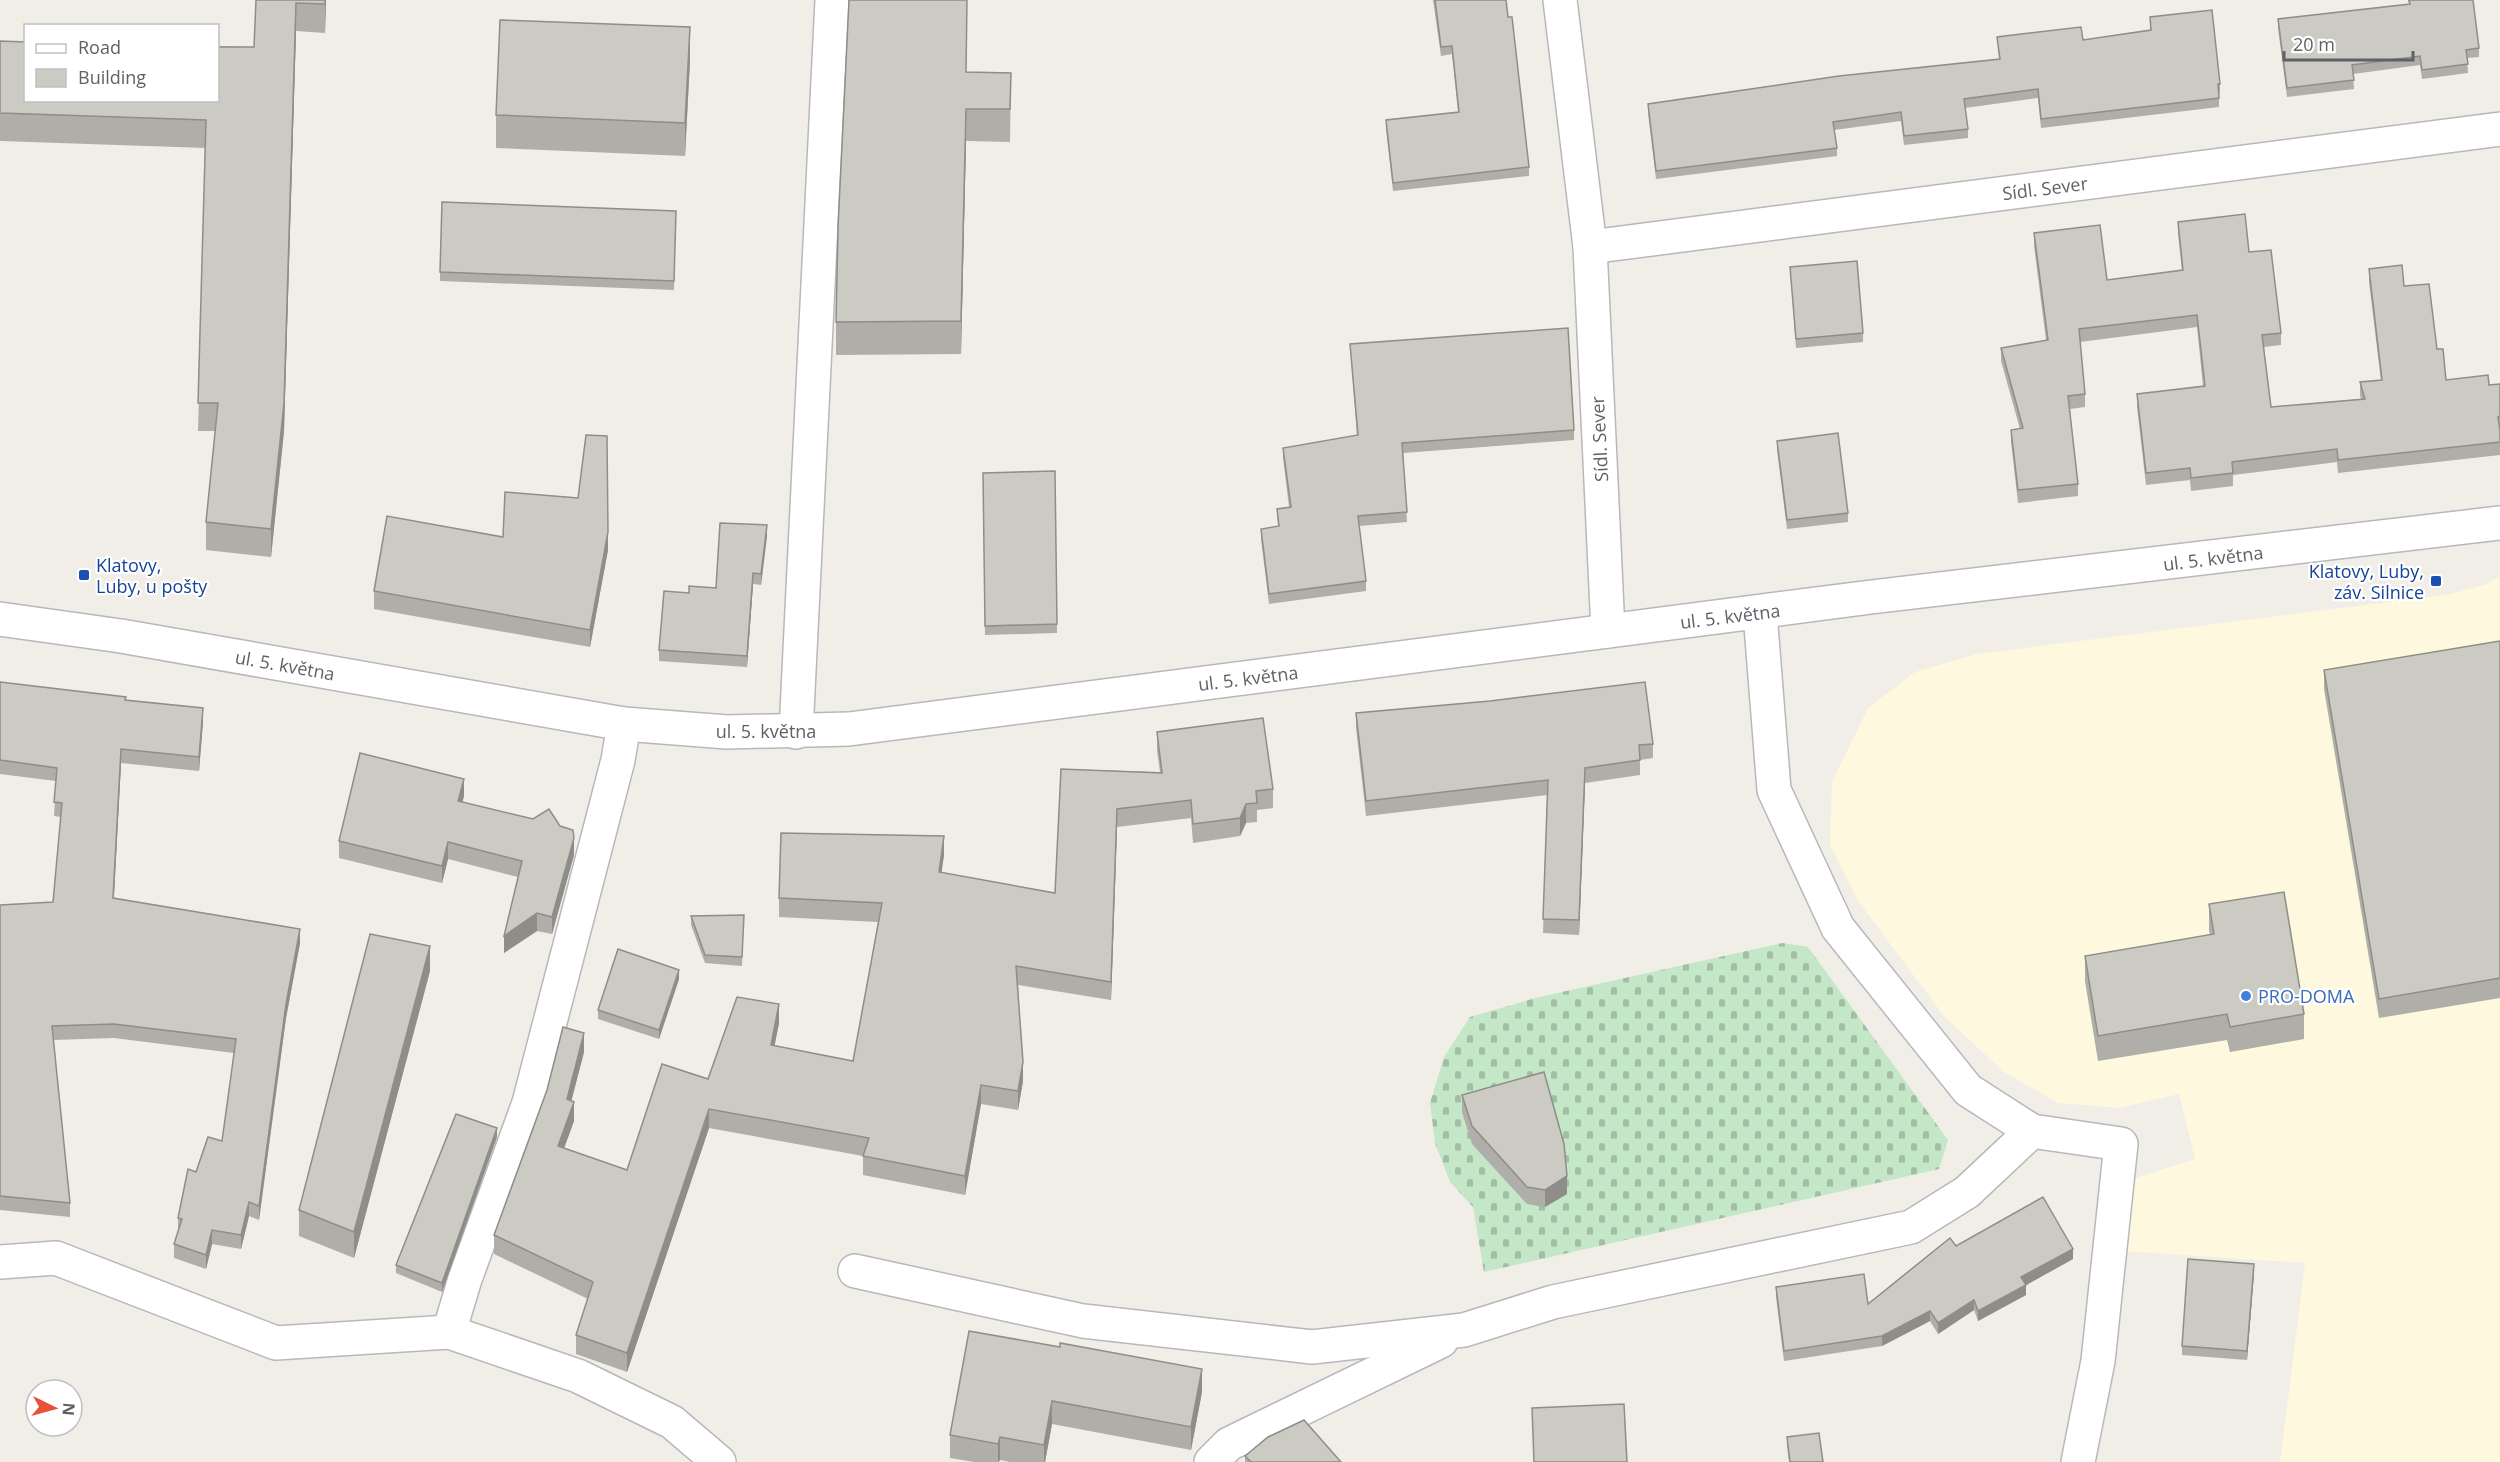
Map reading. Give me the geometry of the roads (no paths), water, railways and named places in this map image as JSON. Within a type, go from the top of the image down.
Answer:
[{"type":"street","points":[[796,732],[832,0]]},
{"type":"street","name":"Sídl. Sever","points":[[1560,0],[1590,247],[1608,631]]},
{"type":"street","name":"Sídl. Sever","points":[[1590,247],[2500,129]]},
{"type":"street","name":"ul. 5. května","points":[[0,619],[122,636],[624,724],[727,732],[796,732],[861,727],[1760,612],[2500,523]]},
{"type":"street","points":[[1760,612],[1773,789],[1838,928],[1968,1090],[2032,1131],[2121,1144],[2098,1361],[2078,1462]]},
{"type":"street","points":[[449,1332],[465,1279],[529,1103],[615,771],[624,724]]},
{"type":"street","points":[[1211,1462],[1229,1444],[1464,1330],[1552,1302],[1911,1227],[1967,1192],[2032,1131]]},
{"type":"street","points":[[0,1262],[56,1258],[276,1343],[449,1332],[578,1376],[599,1386],[672,1422],[718,1462]]},
{"type":"street","points":[[855,1271],[1083,1321],[1312,1347],[1464,1330]]},
{"type":"place","name":"Klatovy, Luby, u pošty","points":[[84,575]]},
{"type":"place","name":"Klatovy, Luby, záv. Silnice","points":[[2436,581]]},
{"type":"place","name":"PRO-DOMA","points":[[2246,996]]}]
